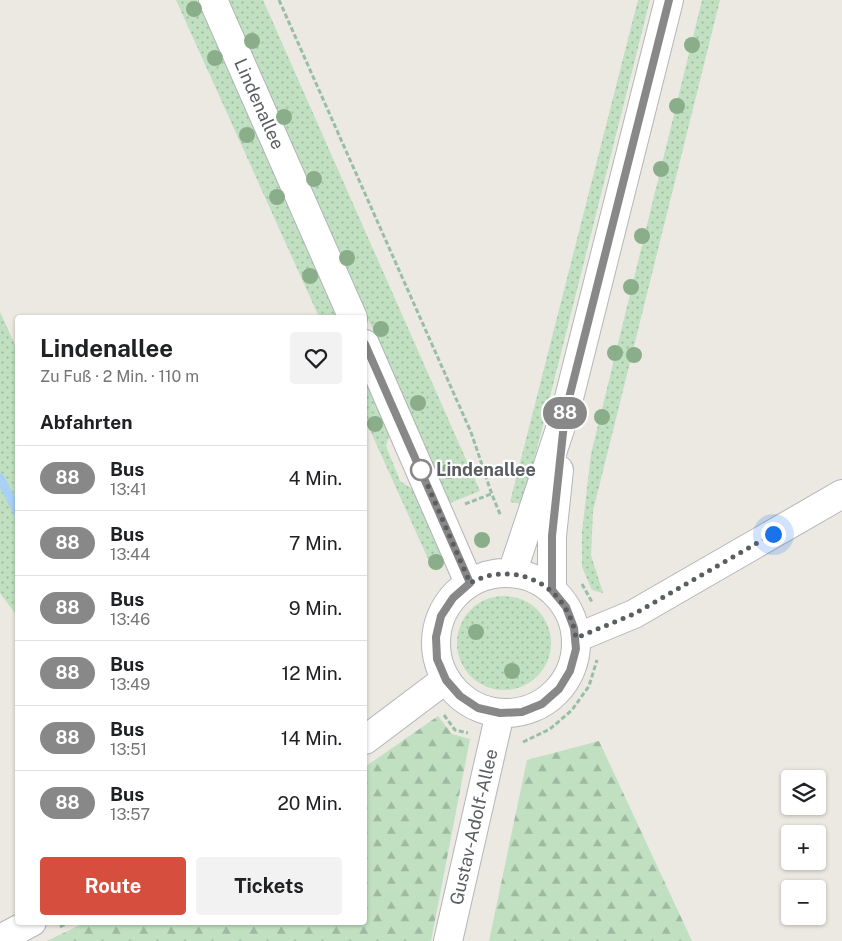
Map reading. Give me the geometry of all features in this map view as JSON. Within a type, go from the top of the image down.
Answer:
[{"type":"street","name":"Lindenallee","points":[[213,0],[352,315]]},
{"type":"street","points":[[512,573],[565,414],[668,0]]},
{"type":"street","points":[[367,349],[470,583]]},
{"type":"street","points":[[552,590],[552,536],[565,414]]},
{"type":"street","points":[[588,633],[574,628],[566,607],[552,590],[533,578],[512,573],[490,575],[470,583],[453,598],[441,616],[436,637],[437,659],[446,680],[460,696],[478,708],[497,726],[522,712],[542,704],[559,689],[570,671],[576,649],[588,633],[634,614],[842,494]]},
{"type":"street","points":[[367,739],[446,680]]},
{"type":"street","name":"Gustav-Adolf-Allee","points":[[448,941],[497,726]]},
{"type":"street","points":[[0,939],[26,925]]},
{"type":"path","points":[[278,0],[470,430],[490,494]]},
{"type":"path","points":[[523,741],[550,729],[572,710],[589,686],[598,658],[588,633],[591,600],[582,584]]},
{"type":"path","points":[[440,709],[455,730],[497,726]]},
{"type":"green space","points":[[176,0],[197,0],[338,315],[318,315]]},
{"type":"green space","points":[[226,0],[263,0],[480,491],[450,503]]},
{"type":"green space","points":[[638,0],[650,0],[523,504],[510,502]]},
{"type":"green space","points":[[702,0],[720,0],[593,511],[591,555],[603,593],[592,590],[582,567],[582,532],[591,454]]},
{"type":"green space","points":[[0,312],[15,345],[15,613],[0,593]]},
{"type":"green space","points":[[367,380],[390,432],[386,446],[400,481],[415,491],[445,561],[430,563],[367,423]]},
{"type":"green space","points":[[504,596],[522,600],[537,610],[547,625],[551,643],[547,661],[537,676],[522,686],[504,690],[486,686],[471,676],[461,661],[457,643],[461,625],[471,610],[486,600]]},
{"type":"green space","points":[[438,716],[452,734],[470,739],[431,941],[47,941],[80,925],[367,925],[367,766]]},
{"type":"green space","points":[[599,741],[692,941],[489,941],[527,760]]},
{"type":"waterway","points":[[0,478],[15,507]]},
{"type":"bus line","name":"88","points":[[367,348],[470,583],[453,598],[441,616],[436,637],[437,659],[446,680],[460,696],[478,708],[500,713],[522,712],[542,704],[559,689],[570,671],[576,649],[574,628],[566,607],[552,590],[552,536],[565,414],[669,0]]},
{"type":"place","name":"Lindenallee","points":[[421,470]]},
{"type":"route","points":[[421,470],[470,583],[490,575],[512,573],[533,578],[552,590],[566,607],[576,638],[634,614],[773,534]]}]
